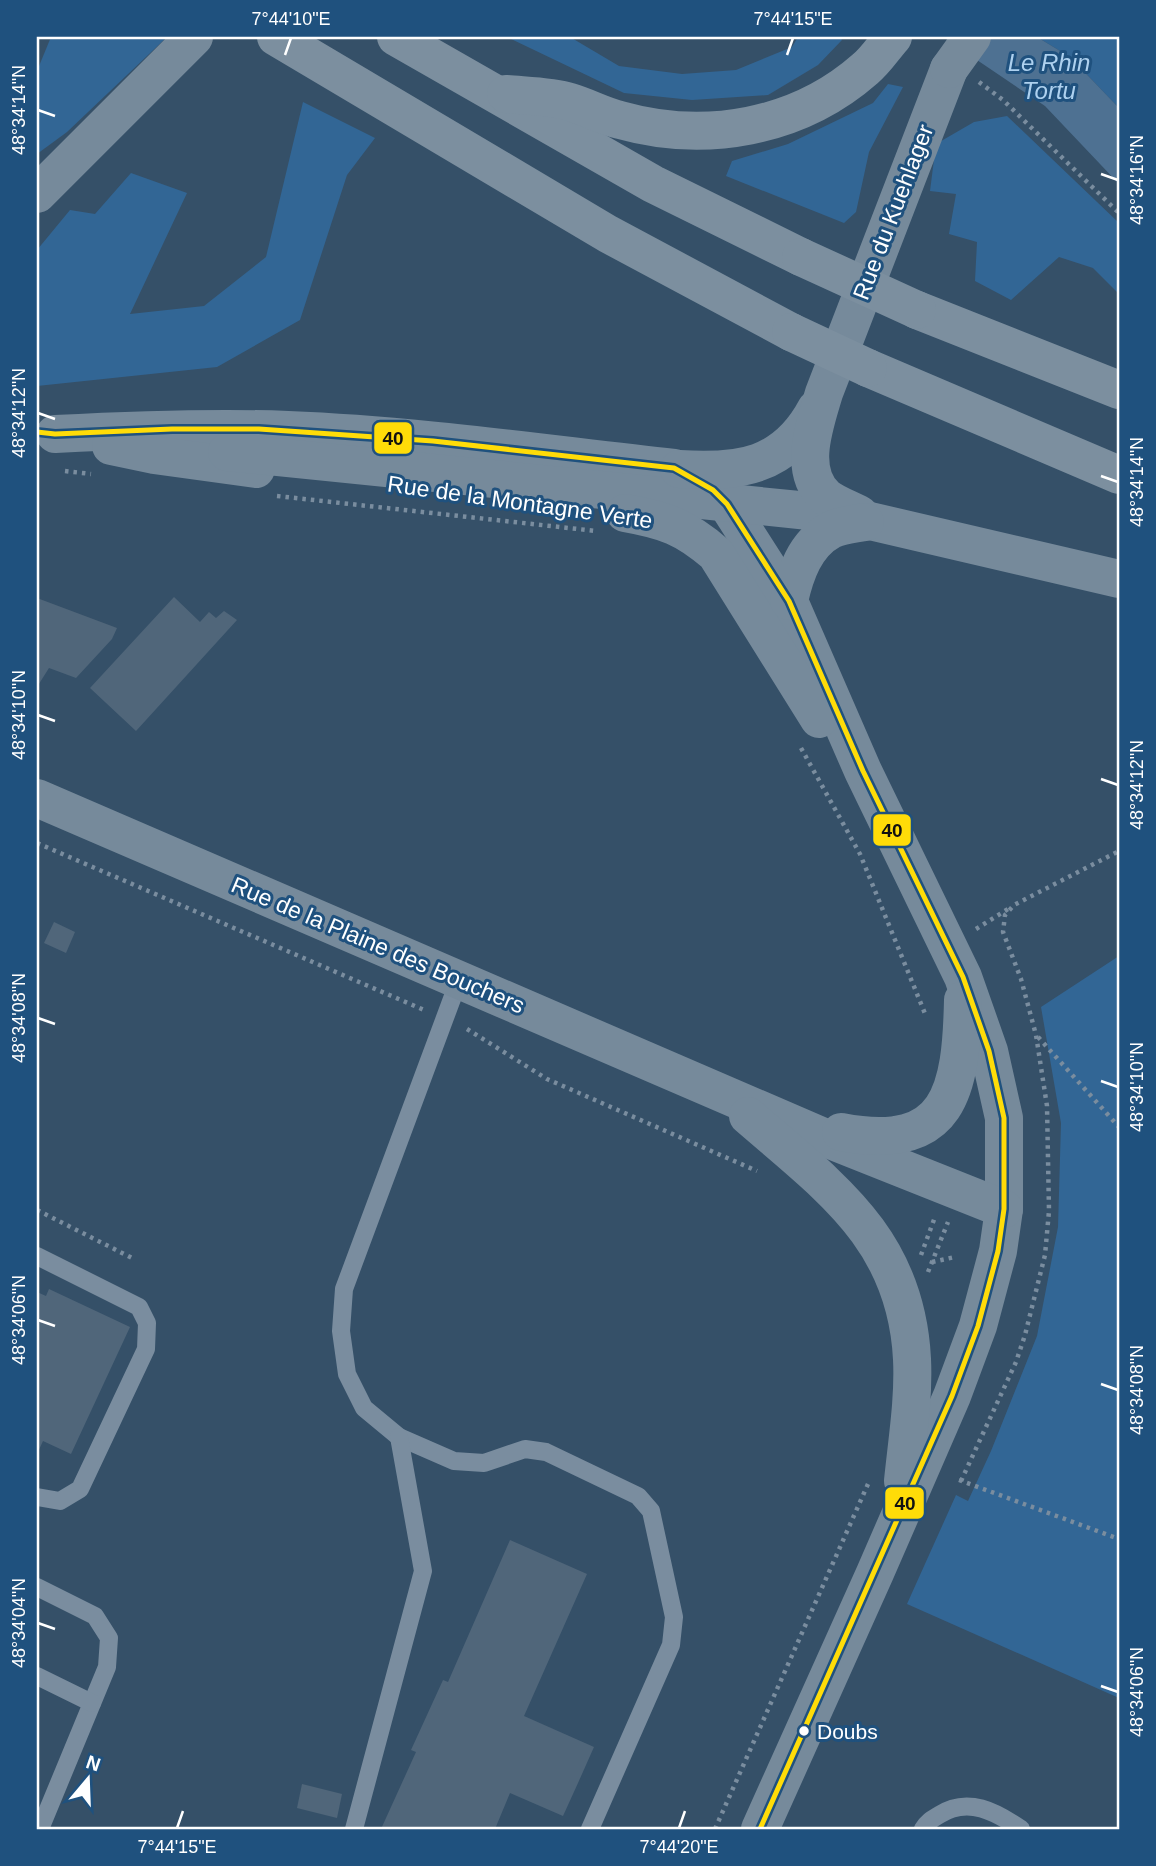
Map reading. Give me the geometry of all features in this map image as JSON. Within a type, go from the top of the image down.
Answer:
[{"type":"highway","points":[[396,37],[653,184],[801,257],[917,310],[1119,390]]},
{"type":"highway","points":[[490,92],[567,101],[620,121],[668,130],[708,131],[748,127],[786,118],[841,89],[867,67],[893,37]]},
{"type":"highway","points":[[291,45],[608,234],[791,332],[868,368],[1119,475]]},
{"type":"street","points":[[37,194],[194,37]]},
{"type":"street","name":"Rue du Kuehlager","points":[[870,521],[827,497],[815,483],[811,450],[814,425],[824,393],[960,73],[972,37]]},
{"type":"street","name":"Rue du Kuehlager","points":[[674,468],[717,471],[750,466],[766,460],[784,448],[802,430],[824,393]]},
{"type":"street","name":"Rue de la Montagne Verte","points":[[52,446],[149,430],[291,430],[381,436],[674,468],[698,480],[727,504],[789,601],[863,771],[963,977],[989,1051],[1004,1118],[1004,1209]]},
{"type":"street","points":[[52,446],[809,511],[870,521],[1119,579]]},
{"type":"street","name":"Rue de la Montagne Verte","points":[[52,446],[154,455],[234,467],[610,510],[650,517],[675,525],[697,537],[716,554],[824,727],[863,771]]},
{"type":"street","points":[[789,601],[795,576],[816,541],[833,528],[870,521]]},
{"type":"street","name":"Rue de la Plaine des Bouchers","points":[[37,799],[828,1139],[1004,1209],[998,1251],[978,1326],[952,1396],[760,1829]]},
{"type":"street","name":"Rue de la Montagne Verte","points":[[720,1092],[817,1126],[858,1136],[896,1135],[918,1128],[939,1114],[954,1089],[962,1042],[963,977]]},
{"type":"street","name":"Rue de la Plaine des Bouchers","points":[[720,1092],[825,1183],[848,1207],[885,1256],[897,1280],[905,1305],[912,1360],[910,1410],[899,1517]]},
{"type":"lane","points":[[459,980],[344,1289],[341,1331],[348,1374],[364,1408],[399,1437],[454,1461],[484,1463],[525,1449],[546,1452],[638,1496],[651,1511],[674,1617],[671,1645],[590,1829]]},
{"type":"lane","points":[[37,1256],[139,1307],[147,1323],[146,1349],[80,1489],[60,1501],[37,1497]]},
{"type":"lane","points":[[354,1829],[423,1571],[399,1437]]},
{"type":"lane","points":[[37,1587],[95,1616],[108,1638],[107,1667],[40,1829]]},
{"type":"lane","points":[[37,1675],[92,1703]]},
{"type":"lane","points":[[923,1829],[926,1823],[950,1808],[973,1806],[996,1812],[1021,1829]]},
{"type":"path","points":[[960,73],[1003,100],[1119,213]]},
{"type":"path","points":[[52,446],[104,476]]},
{"type":"path","points":[[267,495],[607,532]]},
{"type":"path","points":[[797,741],[860,854],[927,1020]]},
{"type":"path","points":[[37,843],[443,1018],[487,1040],[547,1079],[760,1173]]},
{"type":"path","points":[[1036,1035],[1119,1127]]},
{"type":"path","points":[[37,1210],[132,1258]]},
{"type":"path","points":[[925,1264],[955,1257]]},
{"type":"path","points":[[715,1829],[872,1475]]},
{"type":"path","points":[[975,1485],[1119,1539]]},
{"type":"shaded area","points":[[51,37],[167,37],[67,132],[37,154],[37,71]]},
{"type":"shaded area","points":[[507,37],[570,37],[619,66],[682,74],[736,70],[792,47],[798,37],[840,37],[842,40],[818,65],[768,95],[692,100],[624,93]]},
{"type":"shaded area","points":[[1037,37],[1119,37],[1119,108],[1070,57]]},
{"type":"shaded area","points":[[888,84],[903,87],[869,152],[856,212],[844,223],[726,176],[732,161],[788,144],[873,103]]},
{"type":"shaded area","points":[[303,102],[375,138],[347,175],[300,320],[217,367],[37,386],[37,250],[70,210],[95,214],[131,173],[187,193],[130,314],[204,306],[266,257]]},
{"type":"shaded area","points":[[1007,116],[1119,223],[1119,294],[1093,268],[1059,257],[1011,300],[975,281],[977,242],[949,234],[956,194],[930,191],[936,144],[974,122]]},
{"type":"shaded area","points":[[1119,956],[1119,1698],[907,1604],[956,1495],[968,1501],[1037,1336],[1058,1227],[1061,1123],[1041,1007]]},
{"type":"water","name":"Le Rhin Tortu","points":[[943,37],[1037,37],[1070,57],[1119,108],[1119,184],[1045,106]]},
{"type":"building","points":[[174,597],[200,622],[209,612],[216,618],[224,611],[237,620],[136,731],[90,688]]},
{"type":"building","points":[[37,598],[117,628],[112,639],[76,678],[49,668],[37,687]]},
{"type":"building","points":[[54,922],[75,932],[66,953],[44,943]]},
{"type":"building","points":[[49,1289],[130,1327],[71,1454],[43,1441],[37,1454],[37,1292],[46,1296]]},
{"type":"building","points":[[510,1540],[587,1574],[524,1716],[594,1747],[578,1783],[563,1816],[510,1793],[495,1829],[381,1829],[416,1752],[411,1750],[443,1680],[448,1682]]},
{"type":"building","points":[[302,1784],[342,1794],[337,1818],[297,1808]]},
{"type":"transit line","name":"40","points":[[37,432],[55,434],[172,429],[259,429],[433,441],[674,468],[713,490],[727,504],[789,601],[863,771],[963,977],[989,1051],[1004,1118],[1004,1209],[998,1251],[978,1326],[952,1396],[760,1829]]},
{"type":"place","name":"Doubs","points":[[804,1731]]}]
